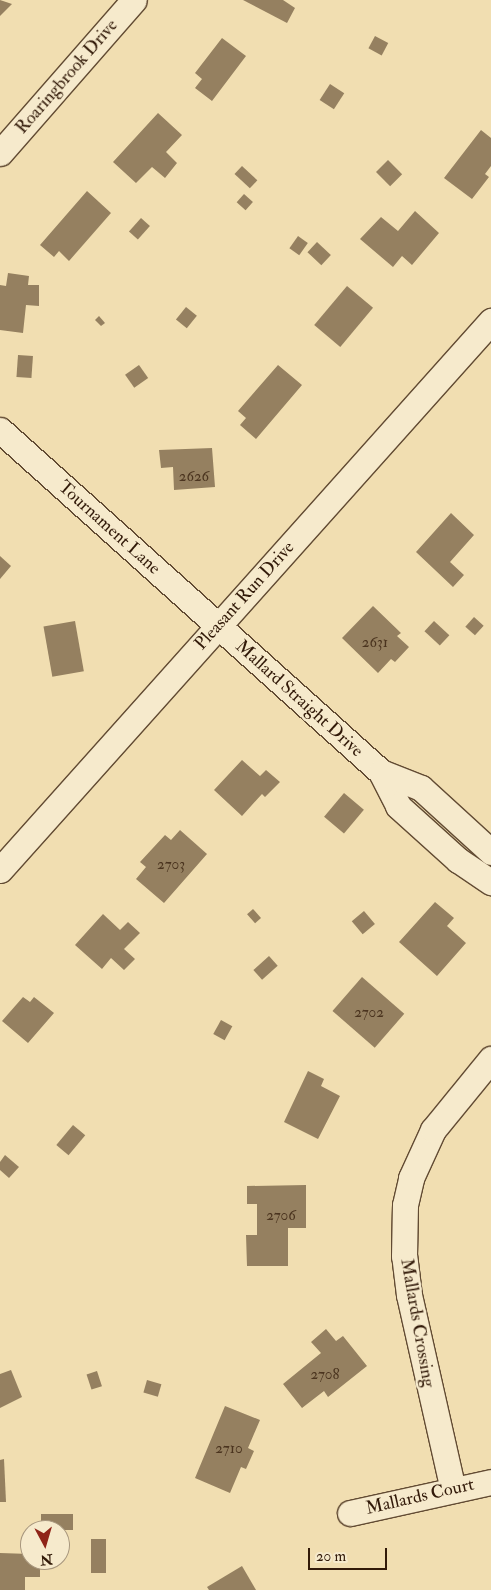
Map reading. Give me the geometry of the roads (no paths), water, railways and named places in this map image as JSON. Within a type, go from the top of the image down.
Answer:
[{"type":"street","name":"Roaringbrook Drive","points":[[0,153],[134,0]]},
{"type":"street","name":"Pleasant Run Drive","points":[[0,870],[491,321]]},
{"type":"street","name":"Tournament Lane","points":[[0,430],[218,626]]},
{"type":"street","name":"Mallard Straight Drive","points":[[218,626],[380,772],[398,806],[458,860],[491,882]]},
{"type":"street","name":"Mallard Straight Drive","points":[[380,772],[421,788],[491,852]]},
{"type":"street","name":"Mallards Crossing","points":[[453,1490],[409,1294],[404,1256],[405,1205],[411,1178],[433,1130],[491,1059]]},
{"type":"street","name":"Mallards Court","points":[[350,1513],[491,1482]]}]
